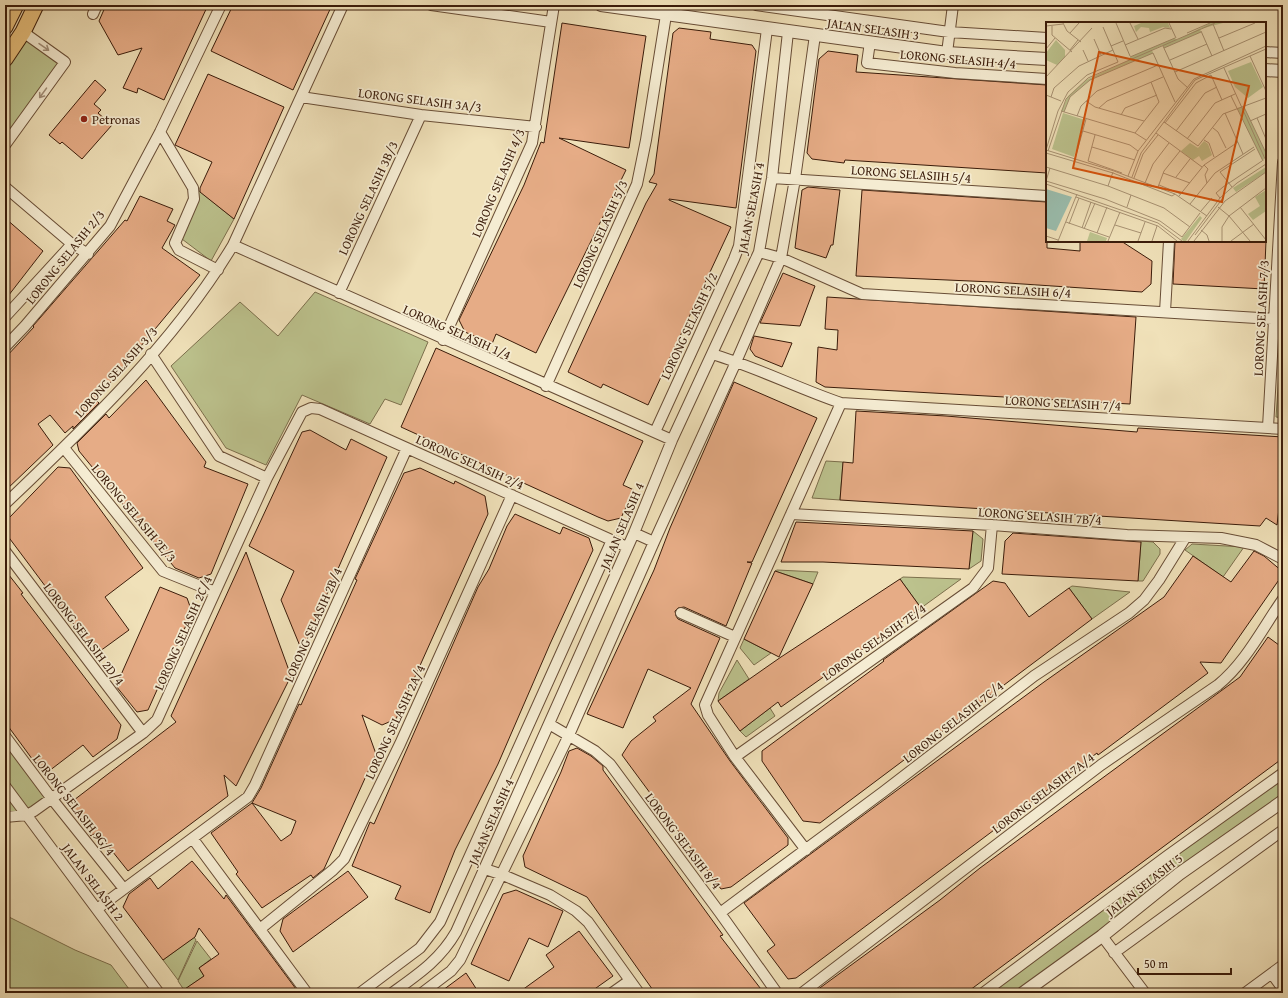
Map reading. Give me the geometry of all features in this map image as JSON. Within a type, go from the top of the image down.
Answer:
[{"type":"main road","points":[[5,27],[16,5]]},
{"type":"main road","points":[[5,59],[23,32],[36,5]]},
{"type":"street","name":"LORONG SELASIH 2/3","points":[[5,347],[88,254],[110,226],[160,132],[221,5]]},
{"type":"street","points":[[233,245],[343,5]]},
{"type":"street","points":[[431,5],[551,22]]},
{"type":"street","name":"LORONG SELASIH 4/3","points":[[443,340],[532,143],[536,127],[554,5]]},
{"type":"street","name":"JALAN SELASIH 3","points":[[601,5],[947,54],[1046,59]]},
{"type":"street","name":"JALAN SELASIH 3","points":[[756,5],[949,32],[1046,38]]},
{"type":"street","points":[[947,54],[953,5]]},
{"type":"street","name":"LORONG SELASIH 5/3","points":[[546,386],[637,184],[646,140],[666,15]]},
{"type":"street","name":"LORONG SELASIH 5/2","points":[[655,432],[734,259],[742,230],[767,29]]},
{"type":"street","points":[[5,144],[66,62],[23,32]]},
{"type":"street","name":"JALAN SELASIH 4","points":[[392,993],[430,965],[447,948],[456,932],[634,533],[672,440],[759,252],[772,178],[788,32]]},
{"type":"street","points":[[422,993],[451,971],[460,960],[503,875],[569,735],[781,258],[795,179],[815,35]]},
{"type":"street","name":"LORONG SELASIH 4/4","points":[[870,42],[867,63],[955,73],[1046,80]]},
{"type":"street","points":[[1266,52],[1283,53]]},
{"type":"street","points":[[1266,70],[1283,71]]},
{"type":"street","name":"LORONG SELASIH 3A/3","points":[[301,97],[421,115],[536,127]]},
{"type":"street","name":"LORONG SELASIH 3B/3","points":[[339,293],[421,115]]},
{"type":"street","points":[[160,132],[193,188],[194,199],[175,243],[179,250],[218,270]]},
{"type":"street","name":"LORONG SELASIH 7/3","points":[[1268,427],[1283,162]]},
{"type":"street","name":"LORONG SELASIIH 5/4","points":[[772,178],[1046,196]]},
{"type":"street","points":[[5,186],[72,244],[88,254]]},
{"type":"street","points":[[1165,312],[1169,242]]},
{"type":"street","points":[[5,317],[72,244]]},
{"type":"street","name":"LORONG SELASIH 1/4","points":[[233,245],[546,386],[672,440]]},
{"type":"street","name":"LORONG SELASIH 3/3","points":[[5,504],[64,448],[151,354],[201,293],[218,270],[233,245]]},
{"type":"street","name":"LORONG SELASIH 6/4","points":[[759,252],[781,258],[862,294],[1274,319]]},
{"type":"street","points":[[151,354],[219,456],[267,478]]},
{"type":"street","name":"LORONG SELASIH 7/4","points":[[712,354],[841,403],[1283,429]]},
{"type":"street","points":[[806,850],[735,757],[708,715],[705,705],[841,403]]},
{"type":"street","name":"LORONG SELASIH 2/4","points":[[302,412],[311,408],[320,409],[627,547]]},
{"type":"street","name":"LORONG SELASIH 2C/4","points":[[27,815],[52,799],[143,733],[157,720],[166,704],[267,478],[302,412]]},
{"type":"street","name":"LORONG SELASIH 2E/3","points":[[64,448],[163,571],[215,592]]},
{"type":"street","name":"LORONG SELASIH 2B/4","points":[[97,909],[248,797],[255,785],[408,448]]},
{"type":"street","name":"LORONG SELASIH 2A/4","points":[[260,929],[333,870],[344,859],[400,744],[512,495]]},
{"type":"street","name":"LORONG SELASIH 7B/4","points":[[791,514],[992,525],[1127,535],[1221,538],[1256,544],[1283,559]]},
{"type":"street","name":"LORONG SELASIH 7E/4","points":[[735,757],[973,588],[988,568],[992,525]]},
{"type":"street","points":[[634,533],[654,542]]},
{"type":"street","name":"LORONG SELASIH 7C/4","points":[[720,913],[883,792],[1034,676],[1129,613],[1144,600],[1159,580],[1185,538]]},
{"type":"street","points":[[360,993],[420,948],[440,922],[612,540]]},
{"type":"street","name":"LORONG SELASIH 2D/4","points":[[5,551],[143,733]]},
{"type":"street","name":"LORONG SELASIH 7A/4","points":[[802,993],[1101,766],[1218,685],[1230,675],[1244,659],[1283,599]]},
{"type":"street","points":[[681,613],[735,637]]},
{"type":"street","name":"LORONG SELASIH 8/4","points":[[549,724],[595,751],[610,764],[777,993]]},
{"type":"street","name":"LORONG SELASIH 9G/4","points":[[5,736],[52,799],[124,889]]},
{"type":"street","points":[[983,993],[1167,856],[1283,774]]},
{"type":"street","name":"JALAN SELASIH 2","points":[[5,786],[159,993]]},
{"type":"street","name":"JALAN SELASIH 5","points":[[1023,993],[1102,936],[1179,874],[1283,801]]},
{"type":"street","points":[[5,818],[27,815]]},
{"type":"street","points":[[1114,953],[1283,830]]},
{"type":"street","points":[[193,839],[307,993]]},
{"type":"street","points":[[485,869],[550,895],[576,911],[588,922],[639,993]]},
{"type":"street","points":[[1102,936],[1145,993]]},
{"type":"street","points":[[1245,993],[1283,965]]},
{"type":"street","points":[[1272,974],[1283,989]]},
{"type":"street","points":[[612,993],[629,980]]},
{"type":"green space","points":[[23,32],[65,62],[5,145],[5,59]]},
{"type":"green space","points":[[198,190],[234,219],[211,261],[178,236]]},
{"type":"green space","points":[[315,292],[428,342],[401,405],[385,399],[370,424],[302,395],[266,465],[226,448],[171,366],[240,302],[278,336]]},
{"type":"green space","points":[[1283,315],[1283,418],[1276,417]]},
{"type":"green space","points":[[826,461],[843,462],[840,500],[812,498]]},
{"type":"green space","points":[[973,531],[983,539],[981,561],[969,569]]},
{"type":"green space","points":[[1141,541],[1153,542],[1160,549],[1160,554],[1143,581],[1138,581]]},
{"type":"green space","points":[[1192,544],[1244,547],[1223,577],[1185,550]]},
{"type":"green space","points":[[775,571],[818,572],[813,584]]},
{"type":"green space","points":[[903,577],[961,579],[921,608],[900,579]]},
{"type":"green space","points":[[1072,586],[1130,592],[1092,619],[1069,588]]},
{"type":"green space","points":[[744,639],[771,653],[754,665],[740,648]]},
{"type":"green space","points":[[737,660],[749,679],[718,701],[719,693]]},
{"type":"green space","points":[[770,708],[775,716],[746,737],[740,731]]},
{"type":"green space","points":[[5,736],[52,799],[27,815],[5,817]]},
{"type":"green space","points":[[1283,773],[1283,801],[1023,993],[983,993]]},
{"type":"green space","points":[[5,915],[75,950],[111,965],[132,993],[5,993]]},
{"type":"green space","points":[[194,937],[196,940],[178,980],[163,960]]},
{"type":"green space","points":[[197,941],[211,959],[199,968],[204,976],[184,990],[178,981]]},
{"type":"building","points":[[106,5],[208,5],[164,100],[138,88],[137,93],[123,88],[142,48],[118,55],[99,21]]},
{"type":"building","points":[[233,5],[332,5],[293,90],[211,51]]},
{"type":"building","points":[[562,23],[646,36],[629,148],[559,138],[626,170],[536,353],[496,334],[492,344],[465,332],[459,320],[524,185],[541,142],[544,143]]},
{"type":"building","points":[[679,28],[711,32],[710,39],[752,45],[756,51],[736,208],[669,199],[731,227],[648,405],[603,384],[601,388],[568,372],[646,203],[657,184],[649,182],[654,174],[673,33]]},
{"type":"building","points":[[828,51],[858,55],[856,72],[1046,85],[1046,173],[845,160],[844,163],[812,159],[807,153],[819,59]]},
{"type":"building","points":[[208,74],[284,107],[234,219],[200,192],[200,188],[212,162],[175,145]]},
{"type":"building","name":"Petronas","points":[[95,80],[106,90],[94,104],[101,110],[98,113],[112,125],[82,159],[62,142],[60,144],[49,135]]},
{"type":"building","points":[[808,187],[840,190],[833,245],[831,245],[826,258],[795,248],[802,190]]},
{"type":"building","points":[[862,190],[1046,202],[1047,248],[1080,251],[1080,242],[1123,242],[1152,261],[1151,284],[1142,292],[993,282],[856,276]]},
{"type":"building","points":[[140,196],[173,209],[167,221],[175,225],[162,248],[200,275],[96,400],[99,403],[73,429],[73,426],[65,433],[50,415],[38,424],[53,445],[5,491],[5,358],[34,327],[33,326],[125,220],[127,221]]},
{"type":"building","points":[[5,218],[43,251],[5,300]]},
{"type":"building","points":[[1175,242],[1266,242],[1264,289],[1173,284]]},
{"type":"building","points":[[783,273],[815,286],[800,326],[760,323]]},
{"type":"building","points":[[827,297],[1136,317],[1130,404],[825,387],[816,382],[818,347],[837,350],[838,330],[825,329]]},
{"type":"building","points":[[754,336],[792,343],[782,367],[755,356],[750,349]]},
{"type":"building","points":[[436,348],[643,441],[623,485],[634,490],[621,518],[608,521],[598,517],[401,427]]},
{"type":"building","points":[[146,380],[206,462],[204,467],[248,484],[211,574],[199,578],[175,568],[79,451],[77,443],[106,414],[109,418]]},
{"type":"building","points":[[734,382],[817,418],[752,562],[747,562],[752,563],[726,626],[684,607],[678,608],[675,611],[678,619],[720,638],[691,704],[730,761],[788,838],[788,845],[731,887],[721,889],[622,755],[631,741],[656,721],[653,717],[691,688],[648,669],[623,728],[587,714],[654,570],[670,528]]},
{"type":"building","points":[[856,411],[946,416],[1137,432],[1138,428],[1283,437],[1282,484],[1277,525],[1266,518],[1260,526],[840,500],[843,462],[853,463]]},
{"type":"building","points":[[310,430],[346,450],[351,439],[387,457],[302,651],[281,600],[294,571],[249,546],[302,432]]},
{"type":"building","points":[[58,467],[70,468],[143,568],[105,597],[129,630],[96,654],[7,535],[9,518]]},
{"type":"building","points":[[420,468],[454,484],[455,481],[485,496],[488,514],[396,719],[382,725],[362,715],[376,754],[324,869],[313,878],[311,875],[262,908],[236,874],[238,872],[211,833],[252,803],[261,788],[299,704],[301,705],[357,580],[355,579],[404,473]],"holes":[[[252,803],[296,821],[291,834],[281,841]]]},
{"type":"building","points":[[515,514],[560,534],[563,527],[589,538],[593,550],[498,764],[455,850],[430,913],[395,899],[401,886],[352,866],[370,822],[374,824],[478,587],[489,569],[507,526]]},
{"type":"building","points":[[796,522],[973,531],[969,569],[823,562],[781,562]]},
{"type":"building","points":[[1013,533],[1141,542],[1138,581],[1002,574],[1005,541]]},
{"type":"building","points":[[1254,551],[1264,556],[1283,572],[1283,574],[1221,663],[1200,662],[1208,673],[1098,755],[1097,753],[807,970],[796,978],[788,979],[767,951],[775,945],[744,903],[1044,682],[1164,597],[1193,556],[1231,582]]},
{"type":"building","points":[[246,552],[291,676],[236,786],[224,775],[228,796],[128,871],[97,832],[91,836],[72,810],[74,800],[176,722],[171,716]]},
{"type":"building","points":[[5,570],[23,593],[21,594],[121,725],[117,739],[93,757],[83,745],[49,771],[41,771],[5,722]]},
{"type":"building","points":[[775,571],[813,584],[779,657],[744,639]]},
{"type":"building","points":[[900,579],[921,608],[781,707],[778,702],[740,731],[718,701],[781,657]]},
{"type":"building","points":[[993,581],[1005,583],[1029,617],[1069,588],[1092,619],[820,823],[803,821],[762,761],[762,751],[884,661],[883,660]]},
{"type":"building","points":[[160,587],[187,598],[192,612],[148,710],[137,712],[116,686]]},
{"type":"building","points":[[1268,637],[1283,648],[1283,758],[966,993],[813,993],[1240,677]]},
{"type":"building","points":[[577,748],[591,756],[603,766],[603,770],[723,935],[720,936],[764,993],[655,993],[587,897],[525,867],[523,856],[569,751]]},
{"type":"building","points":[[192,861],[224,899],[226,895],[299,993],[179,993],[204,976],[199,968],[219,954],[199,928],[195,937],[163,960],[123,907],[129,894],[150,878],[158,889]]},
{"type":"building","points":[[348,871],[368,897],[293,952],[280,931],[283,919]]},
{"type":"building","points":[[516,890],[563,911],[548,947],[529,938],[509,981],[471,964],[503,894]]},
{"type":"building","points":[[579,931],[613,976],[589,993],[518,993],[554,967],[546,955]]},
{"type":"building","points":[[466,973],[479,993],[439,993]]},
{"type":"place","name":"Petronas","points":[[84,119]]}]
